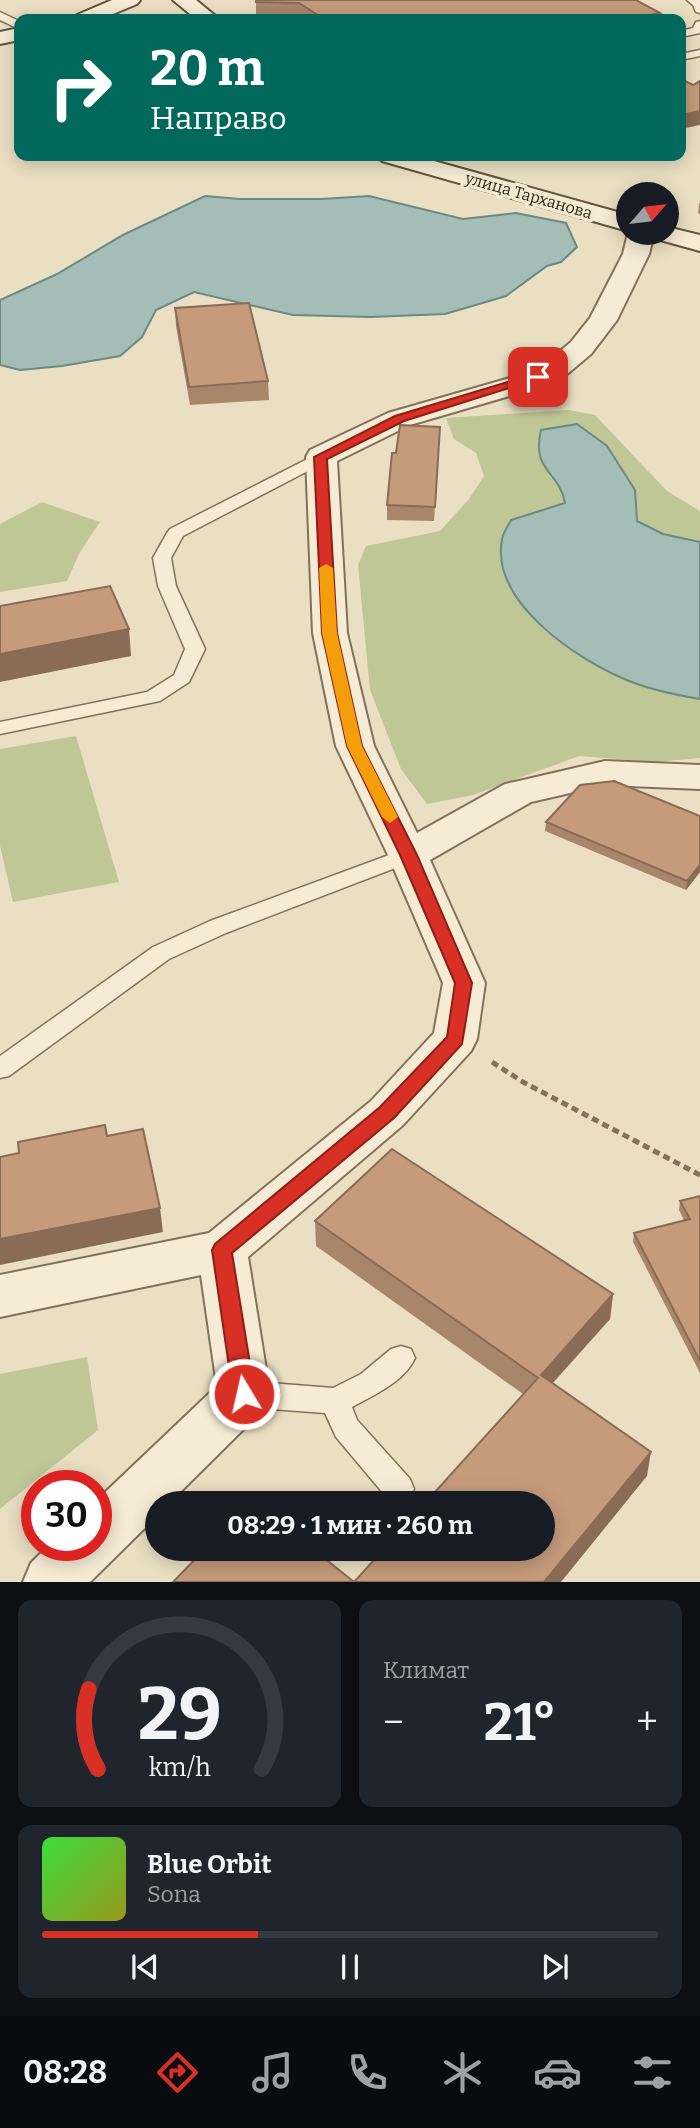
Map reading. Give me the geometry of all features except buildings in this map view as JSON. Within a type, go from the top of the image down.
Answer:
[{"type":"street","points":[[96,14],[130,0]]},
{"type":"street","points":[[183,0],[202,14]]},
{"type":"street","name":"улица Тарханова","points":[[408,161],[616,220]]},
{"type":"street","points":[[679,236],[697,239]]},
{"type":"street","points":[[0,1296],[222,1250],[387,1113],[456,1039],[464,983],[408,855],[355,746],[330,633],[321,457],[400,419],[520,384],[556,369],[582,348],[604,320],[636,254],[638,245]]},
{"type":"street","points":[[408,855],[519,793],[605,773],[700,777]]},
{"type":"street","points":[[112,1522],[244,1394],[222,1250]]},
{"type":"street","points":[[51,1582],[73,1561]]},
{"type":"lane","points":[[692,0],[698,3],[700,10]]},
{"type":"lane","points":[[686,33],[698,30],[700,24]]},
{"type":"lane","points":[[0,727],[153,697],[182,678],[195,649],[167,586],[162,558],[176,533],[321,457]]},
{"type":"lane","points":[[0,1069],[161,953],[218,927],[408,855]]},
{"type":"lane","points":[[244,1394],[335,1401],[371,1383],[401,1358]]},
{"type":"lane","points":[[335,1401],[346,1428],[399,1489]]},
{"type":"path","points":[[456,1039],[523,1082],[700,1175]]},
{"type":"green space","points":[[569,410],[595,415],[667,491],[700,511],[700,542],[663,534],[637,521],[635,490],[607,446],[548,474],[562,488],[566,504],[543,511],[700,699],[700,758],[656,762],[579,756],[473,795],[427,804],[401,769],[370,690],[358,565],[366,546],[440,531],[469,499],[484,476],[476,453],[454,439],[446,418]]},
{"type":"green space","points":[[42,502],[100,522],[80,552],[67,581],[0,592],[0,524]]},
{"type":"green space","points":[[76,736],[119,882],[13,902],[0,846],[0,749]]},
{"type":"green space","points":[[87,1357],[98,1430],[48,1470],[21,1470],[21,1492],[0,1509],[0,1374]]},
{"type":"water","points":[[205,196],[321,199],[369,196],[463,219],[516,213],[566,223],[577,247],[561,262],[547,266],[506,296],[445,314],[371,317],[293,315],[194,292],[156,310],[142,337],[120,356],[20,370],[0,365],[0,300],[57,274],[123,235]]},
{"type":"water","points":[[577,424],[607,446],[635,490],[637,521],[663,534],[700,542],[700,699],[631,682],[581,656],[540,624],[522,605],[509,584],[502,562],[502,539],[511,520],[565,503],[562,492],[540,454],[541,430]]},
{"type":"slow traffic","points":[[326,568],[330,633],[355,746],[390,817]]},
{"type":"route","points":[[244,1394],[222,1250],[387,1113],[456,1039],[464,983],[408,855],[355,746],[330,633],[321,457],[400,419],[538,377]]}]
